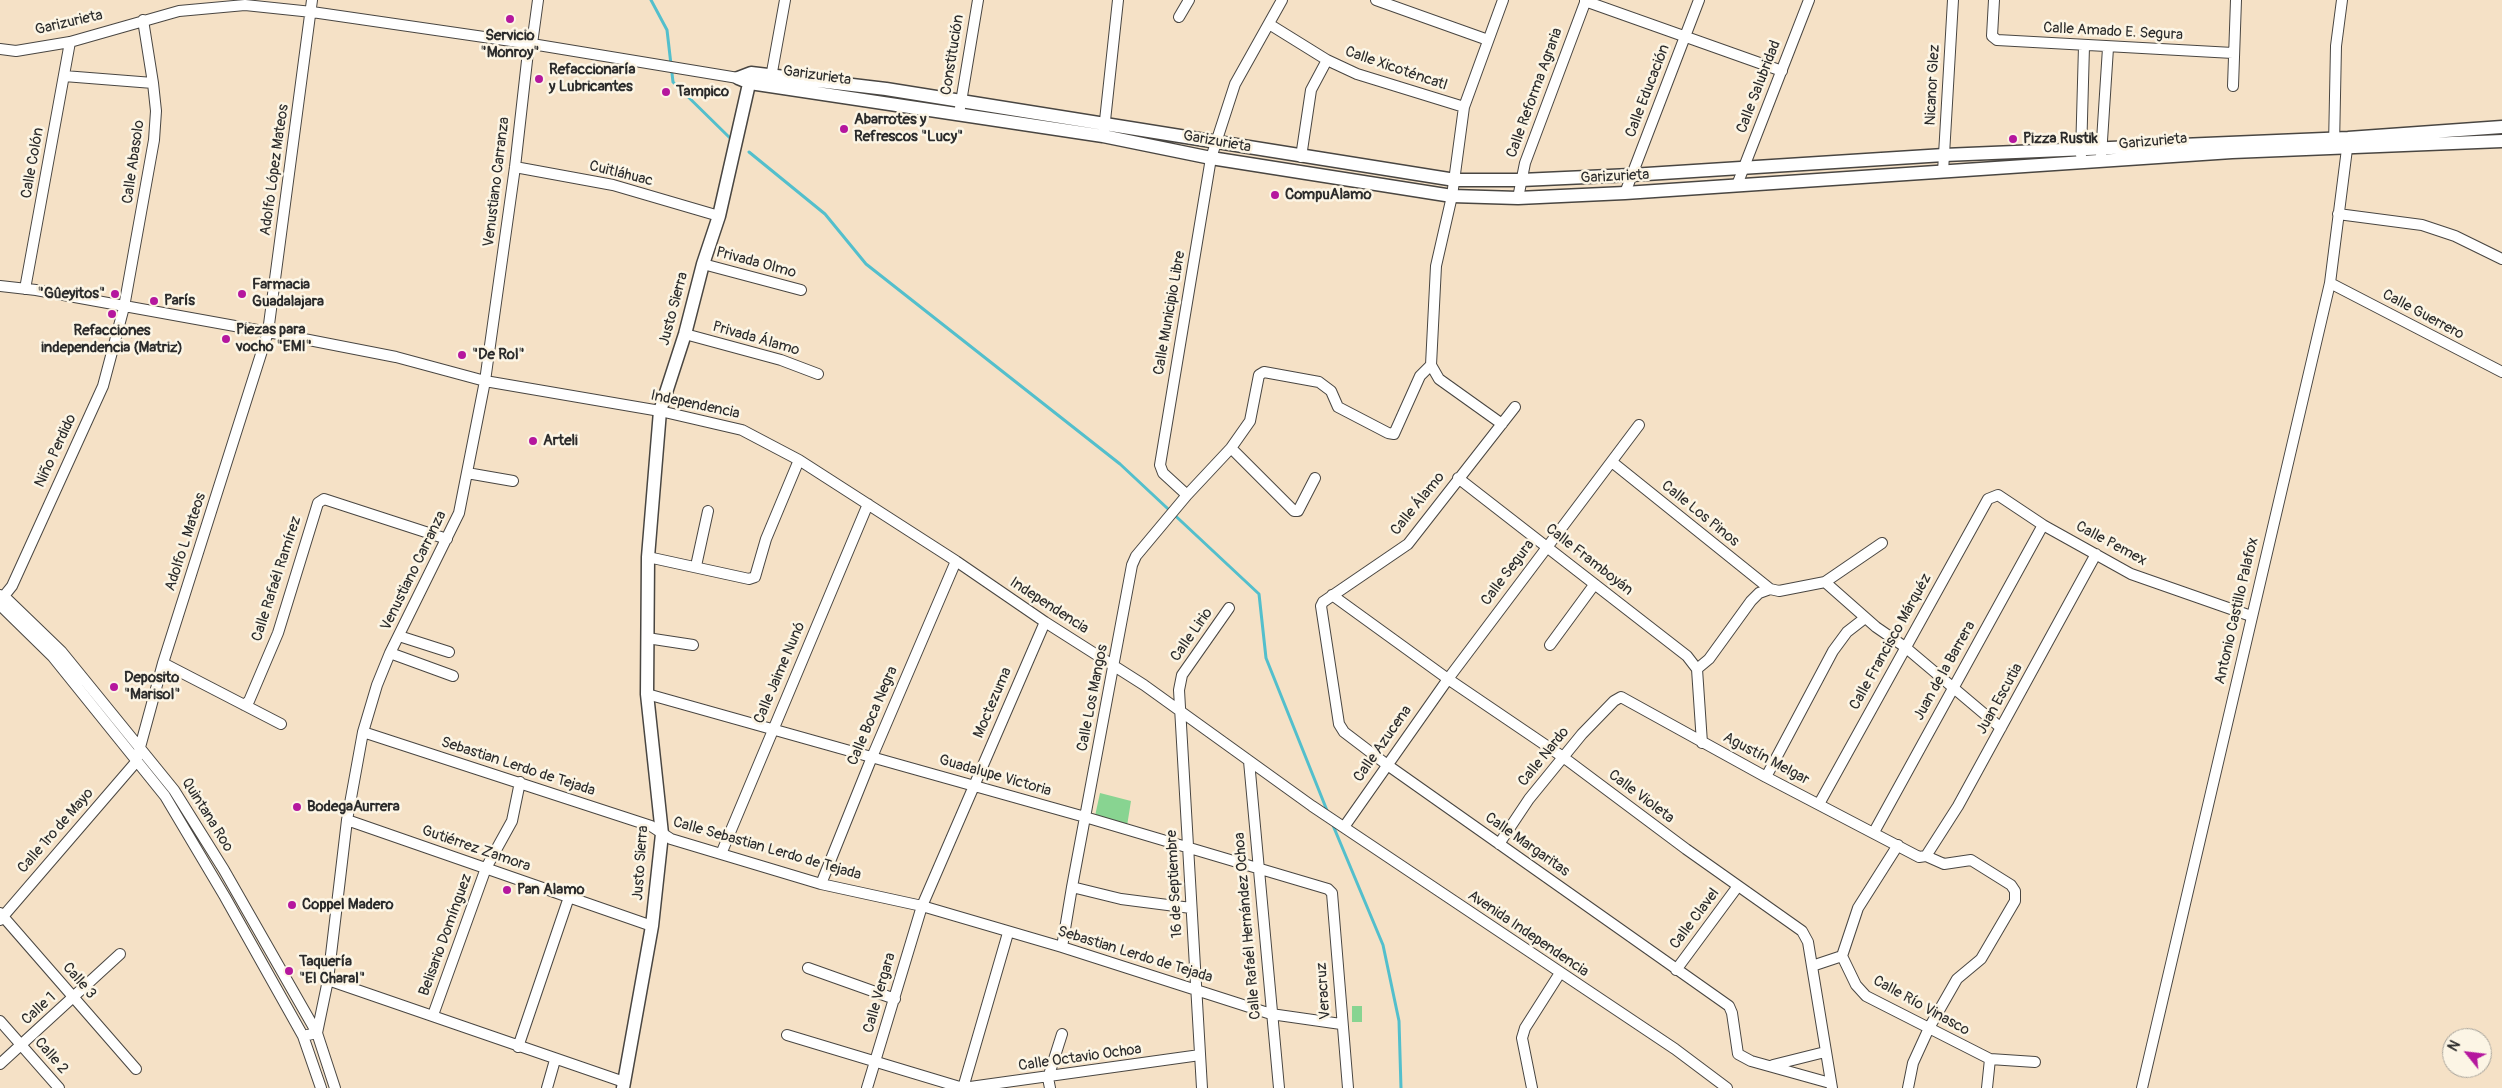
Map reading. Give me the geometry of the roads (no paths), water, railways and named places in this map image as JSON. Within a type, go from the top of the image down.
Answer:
[{"type":"main road","name":"Garizurieta","points":[[746,78],[1104,130],[1217,141],[1455,180],[1521,180],[1632,175],[1944,155],[2081,157]]},
{"type":"main road","name":"Justo Sierra","points":[[624,1085],[652,926],[662,834],[647,694],[648,557],[660,411],[685,334],[703,264],[719,216],[746,78]]},
{"type":"main road","name":"Garizurieta","points":[[1104,130],[1211,158],[1452,196],[1518,198],[1625,193],[1943,172],[2081,157],[2232,152],[2348,143],[2502,127]]},
{"type":"main road","name":"Garizurieta","points":[[2348,143],[2502,142]]},
{"type":"street","name":"Adolfo López Mateos","points":[[268,332],[312,12],[312,0]]},
{"type":"street","name":"Venustiano Carranza","points":[[317,1033],[328,980],[347,820],[363,732],[377,685],[390,653],[459,512],[485,381],[538,0]]},
{"type":"street","points":[[770,81],[786,0]]},
{"type":"street","name":"Constitución","points":[[960,108],[978,0]]},
{"type":"street","points":[[1104,130],[1118,0]]},
{"type":"street","points":[[1179,17],[1190,0]]},
{"type":"street","name":"Calle Municipio Libre","points":[[1184,498],[1163,473],[1160,465],[1211,158],[1235,84],[1282,0]]},
{"type":"street","points":[[1376,0],[1488,40]]},
{"type":"street","points":[[1503,0],[1464,107],[1455,180],[1436,266],[1431,365],[1439,379],[1502,424],[1515,407]]},
{"type":"street","points":[[1586,0],[1685,38],[1782,71]]},
{"type":"street","name":"Calle Reforma Agraria","points":[[1518,198],[1525,163],[1586,0]]},
{"type":"street","name":"Calle Educación","points":[[1625,193],[1699,0]]},
{"type":"street","name":"Calle Salubridad","points":[[1737,185],[1809,0]]},
{"type":"street","name":"Nicanor Glez","points":[[1943,172],[1953,0]]},
{"type":"street","name":"Calle Amado E. Segura","points":[[1994,0],[1992,36],[1997,40],[2108,48],[2234,53]]},
{"type":"street","points":[[2233,86],[2236,0]]},
{"type":"street","points":[[2334,144],[2336,46],[2342,0]]},
{"type":"street","name":"Garizurieta","points":[[0,49],[16,51],[70,42],[179,11],[245,2],[531,43],[746,78]]},
{"type":"street","name":"Calle Abasolo","points":[[124,308],[154,140],[156,111],[143,20]]},
{"type":"street","name":"Calle Xicoténcatl","points":[[1269,24],[1327,60],[1357,74],[1464,107]]},
{"type":"street","name":"Calle Colón","points":[[25,289],[70,42]]},
{"type":"street","points":[[2081,157],[2084,46]]},
{"type":"street","points":[[2101,156],[2108,48]]},
{"type":"street","points":[[1301,156],[1311,90],[1327,60]]},
{"type":"street","points":[[64,76],[153,83]]},
{"type":"street","name":"Antonio Castillo Palafox","points":[[2142,1088],[2330,283],[2348,143]]},
{"type":"street","name":"Cuitláhuac","points":[[515,167],[613,185],[719,216]]},
{"type":"street","points":[[2338,214],[2422,225],[2455,236],[2502,259]]},
{"type":"street","name":"Privada Olmo","points":[[703,264],[801,290]]},
{"type":"street","name":"Calle Guerrero","points":[[2330,283],[2502,372]]},
{"type":"street","name":"Independencia","points":[[0,286],[268,332],[396,357],[485,381],[660,411],[742,430],[799,460],[956,561],[1044,622],[1179,709],[1312,806]]},
{"type":"street","name":"Niño Perdido","points":[[1,599],[12,586],[102,386],[124,308]]},
{"type":"street","name":"Adolfo L Mateos","points":[[136,762],[163,663],[268,332]]},
{"type":"street","name":"Privada Álamo","points":[[685,334],[781,360],[818,374]]},
{"type":"street","name":"Calle Los Mangos","points":[[1062,947],[1132,565],[1136,556],[1184,498],[1231,448],[1250,421],[1259,375],[1264,372],[1319,382],[1331,391],[1338,407],[1388,433],[1394,434],[1420,376],[1431,365]]},
{"type":"street","name":"Calle Álamo","points":[[1321,606],[1332,595],[1408,544],[1502,424]]},
{"type":"street","name":"Calle Segura","points":[[1448,679],[1639,425]]},
{"type":"street","points":[[1231,448],[1294,511],[1298,511],[1315,478]]},
{"type":"street","points":[[648,557],[749,579],[755,577],[766,539],[799,460]]},
{"type":"street","name":"Calle Los Pinos","points":[[1612,462],[1770,589]]},
{"type":"street","points":[[467,473],[514,481]]},
{"type":"street","name":"Calle Framboyán","points":[[1458,478],[1687,656],[1697,669]]},
{"type":"street","name":"Calle Pemex","points":[[1992,497],[1998,495],[2043,525],[2131,574],[2251,616]]},
{"type":"street","name":"Calle Francisco Márquéz","points":[[1819,804],[1988,499],[1992,497]]},
{"type":"street","name":"Calle Rafaél Ramírez","points":[[244,705],[249,701],[278,633],[318,503],[324,499],[447,539]]},
{"type":"street","name":"Calle Jaime Nunó","points":[[721,854],[868,504]]},
{"type":"street","points":[[696,566],[708,511]]},
{"type":"street","name":"Juan de la Barrera","points":[[1874,832],[2043,525]]},
{"type":"street","points":[[1702,743],[1697,669],[1710,659],[1751,601],[1759,593],[1770,589],[1779,591],[1825,582],[1882,543]]},
{"type":"street","name":"Juan Escutia","points":[[1926,856],[1958,806],[2096,554]]},
{"type":"street","name":"Calle Boca Negra","points":[[821,884],[872,757],[956,561]]},
{"type":"street","points":[[1825,582],[1865,618],[1905,647],[2001,728]]},
{"type":"street","points":[[1550,645],[1594,585]]},
{"type":"street","name":"Calle Violeta","points":[[1332,595],[1448,679],[1563,757],[1802,931],[1808,942],[1831,1086]]},
{"type":"street","name":"Quintana Roo","points":[[1,599],[82,675],[174,790],[317,1033],[335,1088]]},
{"type":"street","name":"Calle Margaritas","points":[[1321,606],[1339,724],[1344,732],[1386,764],[1729,1006],[1732,1013],[1738,1054],[1751,1061],[1772,1065],[1831,1086]]},
{"type":"street","name":"Calle Lirio","points":[[1179,709],[1179,690],[1182,675],[1229,608]]},
{"type":"street","points":[[1766,778],[1833,651],[1847,632],[1865,618]]},
{"type":"street","name":"Moctezuma","points":[[922,906],[1044,622]]},
{"type":"street","name":"Quintana Roo","points":[[34,632],[165,796],[225,897],[303,1036],[321,1088]]},
{"type":"street","points":[[399,636],[449,652]]},
{"type":"street","points":[[647,638],[693,645]]},
{"type":"street","points":[[390,653],[453,676]]},
{"type":"street","points":[[163,663],[281,724]]},
{"type":"street","name":"Calle Azucena","points":[[1341,825],[1448,679]]},
{"type":"street","name":"Guadalupe Victoria","points":[[647,694],[1085,817],[1257,868],[1332,893]]},
{"type":"street","name":"Agustín Melgar","points":[[1621,697],[1766,778],[1874,832],[1919,857],[1926,856],[1944,864],[1971,860],[2012,885],[2015,891],[2015,901],[1981,959],[1957,979],[1929,1028]]},
{"type":"street","name":"Calle Nardo","points":[[1499,844],[1529,799],[1582,734],[1614,701],[1621,697]]},
{"type":"street","name":"16 de Septiembre","points":[[1179,709],[1202,1088]]},
{"type":"street","name":"Sebastian Lerdo de Tejada","points":[[363,732],[651,826],[662,834]]},
{"type":"street","name":"Calle Rafaél Hernández Ochoa","points":[[1249,761],[1257,868],[1279,1088]]},
{"type":"street","name":"Calle 1ro de Mayo","points":[[1,916],[136,762]]},
{"type":"street","name":"Belisario Domínguez","points":[[433,1015],[486,868],[512,821],[520,782]]},
{"type":"street","name":"Avenida Independencia","points":[[1312,806],[1675,1049],[1727,1088]]},
{"type":"street","name":"Gutiérrez Zamora","points":[[347,820],[652,926]]},
{"type":"street","name":"Calle Sebastian Lerdo de Tejada","points":[[662,834],[671,839],[821,884],[922,906]]},
{"type":"street","points":[[1812,966],[1842,956],[1858,908],[1898,845]]},
{"type":"street","name":"Calle Clavel","points":[[1676,970],[1738,886]]},
{"type":"street","points":[[1072,887],[1121,899],[1191,908]]},
{"type":"street","name":"Veracruz","points":[[1332,893],[1341,1024],[1348,1088]]},
{"type":"street","points":[[518,1047],[569,897]]},
{"type":"street","name":"Sebastian Lerdo de Tejada","points":[[922,906],[1062,947],[1271,1014],[1341,1024]]},
{"type":"street","name":"Calle Vergara","points":[[867,1088],[922,906]]},
{"type":"street","name":"Calle 3","points":[[1,916],[136,1069]]},
{"type":"street","points":[[963,1088],[1008,932]]},
{"type":"street","name":"Calle 1","points":[[0,1064],[120,954]]},
{"type":"street","name":"Calle Río Vinasco","points":[[1842,956],[1856,985],[1866,996],[1990,1060],[2035,1062]]},
{"type":"street","points":[[808,968],[895,999]]},
{"type":"street","points":[[1532,1088],[1522,1038],[1525,1028],[1560,973]]},
{"type":"street","points":[[328,980],[433,1015],[624,1085]]},
{"type":"street","name":"Calle 2","points":[[0,1021],[59,1088]]},
{"type":"street","points":[[1908,1088],[1913,1063],[1929,1028]]},
{"type":"street","points":[[303,1036],[317,1033]]},
{"type":"street","points":[[1049,1083],[1062,1034]]},
{"type":"street","name":"Calle Octavio Ochoa","points":[[787,1035],[963,1088],[1049,1083],[1200,1055]]},
{"type":"street","name":"Calle Margaritas","points":[[1772,1065],[1825,1052]]},
{"type":"street","points":[[547,1088],[555,1060]]},
{"type":"street","points":[[1987,1088],[1990,1060]]},
{"type":"waterway","points":[[651,0],[667,30],[673,82],[731,139]]},
{"type":"waterway","points":[[749,152],[825,214],[866,264],[1120,464],[1259,594],[1266,658],[1328,813]]},
{"type":"waterway","points":[[1332,823],[1383,945],[1399,1021],[1401,1088]]},
{"type":"place","name":"Servicio \"Monroy\"","points":[[510,19]]},
{"type":"place","name":"Refaccionaría y Lubricantes","points":[[539,79]]},
{"type":"place","name":"Tampico","points":[[666,92]]},
{"type":"place","name":"Abarrotes y Refrescos \"Lucy\"","points":[[844,129]]},
{"type":"place","name":"Pizza Rustik","points":[[2013,139]]},
{"type":"place","name":"CompuAlamo","points":[[1275,195]]},
{"type":"place","name":"\"Gûeyitos\"","points":[[115,294]]},
{"type":"place","name":"Farmacia Guadalajara","points":[[242,294]]},
{"type":"place","name":"París","points":[[154,301]]},
{"type":"place","name":"Refacciones independencia (Matriz)","points":[[112,314]]},
{"type":"place","name":"Piezas para vocho \"EMI\"","points":[[226,339]]},
{"type":"place","name":"\"De Rol\"","points":[[462,355]]},
{"type":"place","name":"Arteli","points":[[533,441]]},
{"type":"place","name":"Deposito \"Marisol\"","points":[[114,687]]},
{"type":"place","name":"BodegaAurrera","points":[[297,807]]},
{"type":"place","name":"Pan Alamo","points":[[507,890]]},
{"type":"place","name":"Coppel Madero","points":[[292,905]]},
{"type":"place","name":"Taquería \"El Charal\"","points":[[289,971]]}]
